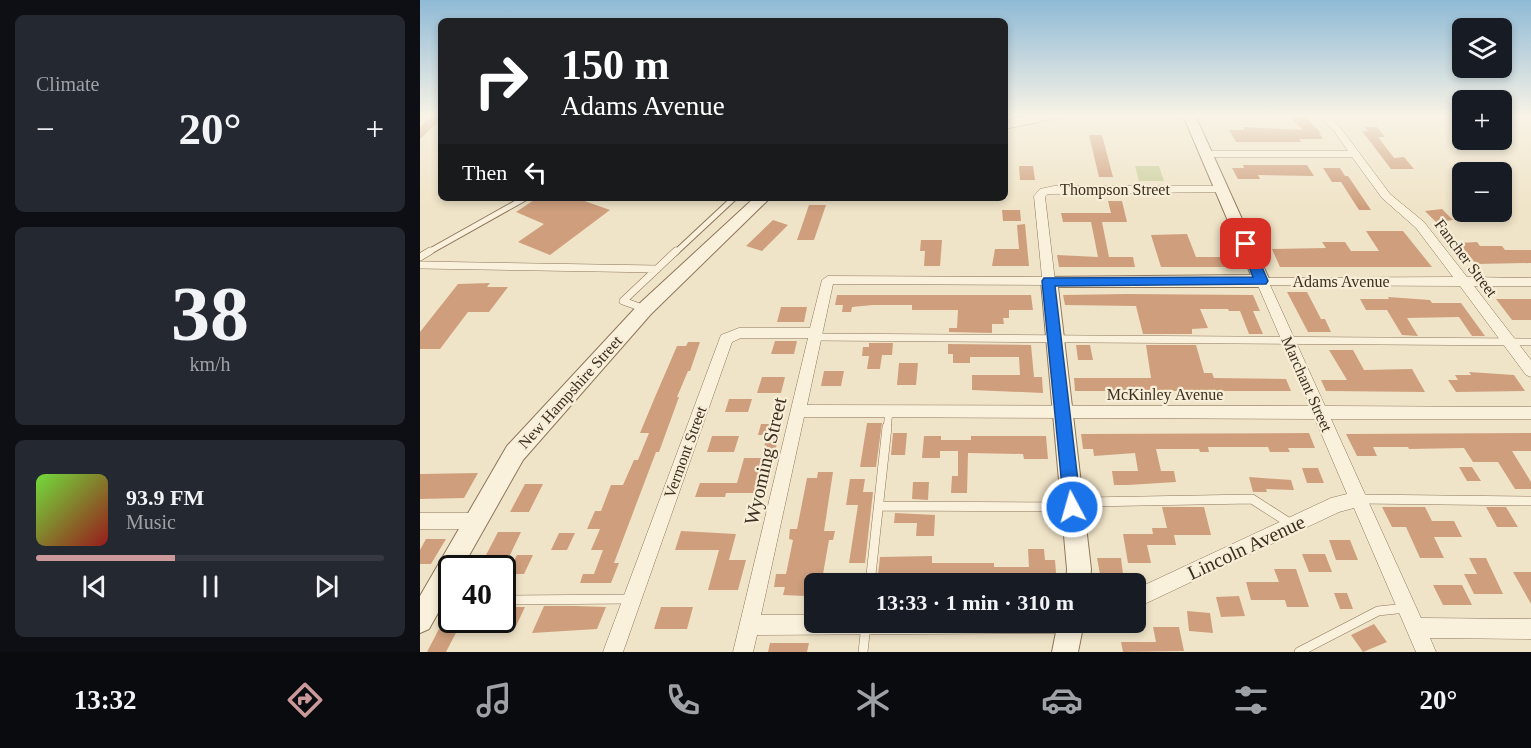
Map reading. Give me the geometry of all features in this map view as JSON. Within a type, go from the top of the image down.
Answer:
[{"type":"street","name":"Marchant Street","points":[[1203,145],[1426,652]]},
{"type":"street","name":"Fancher Street","points":[[1349,145],[1386,196],[1420,225],[1531,371]]},
{"type":"street","points":[[1207,154],[1355,154]]},
{"type":"street","name":"Thompson Street","points":[[1077,573],[1039,196],[1044,191],[1054,189],[1222,189]]},
{"type":"street","name":"New Hampshire Street","points":[[431,605],[475,521],[515,453],[645,309],[688,266],[760,201]]},
{"type":"street","name":"Adams Avenue","points":[[828,280],[1531,282]]},
{"type":"street","name":"Wyoming Street","points":[[743,652],[828,280]]},
{"type":"street","name":"Vermont Street","points":[[613,652],[726,339],[739,333],[815,335]]},
{"type":"street","name":"McKinley Avenue","points":[[798,411],[1531,413]]},
{"type":"street","name":"Lincoln Avenue","points":[[1146,594],[1337,504],[1358,499]]},
{"type":"street","points":[[420,521],[475,521]]},
{"type":"street","points":[[749,625],[804,625]]},
{"type":"street","points":[[1415,628],[1531,629]]},
{"type":"street","points":[[1065,652],[1070,633]]},
{"type":"lane","points":[[420,257],[520,201]]},
{"type":"lane","points":[[645,309],[623,301],[731,201]]},
{"type":"lane","points":[[420,265],[657,269]]},
{"type":"lane","points":[[815,335],[1055,340],[1531,342]]},
{"type":"lane","points":[[871,573],[889,412]]},
{"type":"lane","points":[[879,506],[1072,507],[1087,502],[1252,499],[1292,525]]},
{"type":"lane","points":[[1358,499],[1531,501]]},
{"type":"lane","points":[[516,600],[632,599]]},
{"type":"lane","points":[[1299,652],[1378,611],[1406,608]]},
{"type":"lane","points":[[863,652],[865,633]]},
{"type":"green space","points":[[1135,166],[1159,166],[1164,181],[1139,181]]},
{"type":"building","points":[[1091,145],[1105,145],[1113,177],[1099,177]]},
{"type":"building","points":[[1373,145],[1384,145],[1394,158],[1404,157],[1414,169],[1391,169]]},
{"type":"building","points":[[1243,165],[1307,165],[1314,176],[1258,175],[1260,179],[1238,179],[1232,168],[1244,168]]},
{"type":"building","points":[[1019,166],[1033,166],[1035,180],[1020,180]]},
{"type":"building","points":[[1323,168],[1340,168],[1371,210],[1359,210],[1341,182],[1332,182]]},
{"type":"building","points":[[532,201],[584,201],[610,210],[550,255],[518,242],[544,224],[516,212]]},
{"type":"building","points":[[1108,201],[1122,201],[1127,222],[1102,222],[1109,257],[1133,257],[1135,267],[1059,267],[1057,255],[1098,257],[1091,222],[1063,222],[1061,213],[1111,213]]},
{"type":"building","points":[[809,205],[826,205],[814,240],[797,240]]},
{"type":"building","points":[[1442,209],[1452,220],[1436,222],[1425,211]]},
{"type":"building","points":[[1002,210],[1020,210],[1021,221],[1003,221]]},
{"type":"building","points":[[773,220],[788,225],[762,251],[746,246]]},
{"type":"building","points":[[1025,224],[1029,266],[992,266],[995,249],[1019,249],[1017,225]]},
{"type":"building","points":[[1366,231],[1403,231],[1432,267],[1280,267],[1272,249],[1326,248],[1322,242],[1345,242],[1351,251],[1379,251]]},
{"type":"building","points":[[1187,234],[1196,257],[1221,257],[1220,254],[1236,254],[1241,267],[1161,267],[1151,235]]},
{"type":"building","points":[[921,240],[942,240],[940,266],[924,266],[925,251],[920,251]]},
{"type":"building","points":[[1477,242],[1480,246],[1502,246],[1505,250],[1531,250],[1531,263],[1476,264],[1459,243]]},
{"type":"building","points":[[490,283],[487,287],[508,287],[489,312],[468,312],[440,349],[420,349],[420,332],[458,284]]},
{"type":"building","points":[[1287,292],[1307,292],[1321,319],[1325,319],[1331,332],[1308,332]]},
{"type":"building","points":[[837,295],[1031,295],[1033,310],[1009,310],[1009,318],[1003,318],[1004,324],[992,324],[992,333],[949,332],[949,328],[957,328],[958,310],[912,310],[912,305],[873,305],[852,307],[851,312],[842,312],[843,305],[835,305]]},
{"type":"building","points":[[1063,295],[1253,295],[1260,311],[1253,311],[1263,334],[1249,334],[1240,311],[1200,309],[1208,328],[1192,329],[1192,334],[1143,334],[1136,306],[1065,305]]},
{"type":"building","points":[[1388,297],[1430,300],[1432,303],[1461,303],[1485,336],[1472,336],[1459,317],[1407,318],[1418,336],[1402,335],[1387,310],[1366,310],[1360,299],[1389,299]]},
{"type":"building","points":[[1496,299],[1531,299],[1531,320],[1512,320]]},
{"type":"building","points":[[781,307],[807,307],[804,322],[777,322]]},
{"type":"building","points":[[775,341],[797,341],[794,354],[771,354]]},
{"type":"building","points":[[688,342],[700,342],[614,563],[619,563],[611,583],[580,583],[583,574],[594,574],[603,550],[591,550],[600,529],[587,529],[595,511],[601,511],[611,485],[623,485],[634,460],[638,460],[649,433],[640,433],[655,397],[677,346],[686,346]]},
{"type":"building","points":[[869,343],[893,343],[892,355],[882,355],[880,369],[867,369],[869,356],[862,356],[863,347],[869,347]]},
{"type":"building","points":[[948,344],[1031,345],[1034,377],[1042,377],[1043,393],[972,390],[972,375],[1020,375],[1019,357],[970,357],[970,363],[953,363],[953,354],[948,354]]},
{"type":"building","points":[[1076,345],[1090,345],[1093,360],[1078,360]]},
{"type":"building","points":[[1146,345],[1196,345],[1204,373],[1212,373],[1214,378],[1286,379],[1291,391],[1075,391],[1074,378],[1151,378]]},
{"type":"building","points":[[1329,350],[1353,350],[1364,370],[1412,369],[1425,392],[1326,391],[1321,380],[1347,380]]},
{"type":"building","points":[[899,363],[918,363],[916,385],[897,385]]},
{"type":"building","points":[[824,371],[844,371],[841,386],[821,386]]},
{"type":"building","points":[[1469,372],[1514,375],[1525,391],[1456,392],[1448,380],[1458,380],[1455,375],[1471,375]]},
{"type":"building","points":[[762,377],[785,377],[781,393],[757,393]]},
{"type":"building","points":[[729,399],[752,399],[748,412],[725,412]]},
{"type":"building","points":[[867,423],[882,423],[876,467],[860,467]]},
{"type":"building","points":[[761,424],[782,424],[774,455],[762,455],[767,435],[758,435]]},
{"type":"building","points":[[893,433],[907,433],[905,455],[891,455]]},
{"type":"building","points":[[1309,433],[1315,448],[1288,448],[1290,452],[1270,452],[1268,447],[1208,447],[1209,452],[1200,452],[1199,449],[1156,449],[1161,471],[1174,471],[1176,482],[1128,485],[1114,485],[1112,471],[1138,471],[1135,453],[1094,456],[1093,449],[1083,449],[1081,434]]},
{"type":"building","points":[[1531,433],[1531,451],[1512,451],[1531,482],[1531,489],[1515,489],[1498,462],[1473,462],[1464,448],[1373,447],[1377,456],[1357,456],[1346,434]]},
{"type":"building","points":[[712,436],[739,436],[734,452],[707,452]]},
{"type":"building","points":[[924,436],[941,436],[941,440],[971,440],[971,436],[1046,436],[1048,459],[1024,459],[1023,454],[968,453],[967,493],[951,493],[952,476],[958,476],[958,451],[940,451],[940,458],[922,458]]},
{"type":"building","points":[[744,458],[766,458],[759,493],[726,493],[725,497],[695,497],[700,483],[737,483]]},
{"type":"building","points":[[1459,467],[1472,467],[1481,481],[1467,481]]},
{"type":"building","points":[[1302,468],[1318,468],[1324,483],[1307,483]]},
{"type":"building","points":[[818,472],[833,472],[824,531],[835,531],[833,540],[829,540],[823,573],[804,573],[804,596],[783,595],[785,587],[774,587],[776,574],[786,574],[793,540],[789,539],[790,529],[797,529],[807,478],[817,478]]},
{"type":"building","points":[[478,473],[464,498],[420,499],[420,474]]},
{"type":"building","points":[[1249,477],[1291,480],[1294,490],[1266,489],[1267,492],[1253,492]]},
{"type":"building","points":[[850,479],[865,479],[863,492],[873,492],[865,563],[849,563],[858,505],[846,505]]},
{"type":"building","points":[[913,482],[929,482],[928,500],[912,499]]},
{"type":"building","points":[[525,484],[543,484],[529,512],[510,512]]},
{"type":"building","points":[[1162,507],[1204,507],[1211,535],[1174,535],[1176,545],[1147,545],[1151,563],[1128,563],[1123,534],[1153,534],[1152,528],[1167,528]]},
{"type":"building","points":[[1382,507],[1425,507],[1432,521],[1454,521],[1462,537],[1434,537],[1444,558],[1420,558],[1406,527],[1392,527]]},
{"type":"building","points":[[1486,507],[1506,507],[1518,527],[1497,527]]},
{"type":"building","points":[[895,513],[935,515],[934,536],[916,536],[917,523],[894,523]]},
{"type":"building","points":[[681,531],[736,534],[729,560],[746,560],[738,590],[708,590],[719,550],[675,550]]},
{"type":"building","points":[[498,532],[521,532],[510,555],[486,555]]},
{"type":"building","points":[[559,533],[575,533],[567,550],[551,550]]},
{"type":"building","points":[[426,539],[446,539],[431,564],[420,564],[420,550]]},
{"type":"building","points":[[1329,540],[1350,540],[1358,560],[1336,560]]},
{"type":"building","points":[[1028,549],[1044,549],[1045,560],[1055,560],[1056,573],[878,573],[880,557],[932,556],[932,563],[994,563],[994,567],[1029,567]]},
{"type":"building","points":[[1302,554],[1325,554],[1332,572],[1309,572]]},
{"type":"building","points":[[533,555],[524,574],[516,574],[516,557]]},
{"type":"building","points":[[1097,558],[1121,558],[1123,573],[1100,573]]},
{"type":"building","points":[[1469,558],[1486,558],[1503,594],[1474,594],[1464,574],[1477,574]]},
{"type":"building","points":[[1274,569],[1296,569],[1309,607],[1287,607],[1285,600],[1251,600],[1246,582],[1279,582]]},
{"type":"building","points":[[1513,572],[1531,572],[1531,604]]},
{"type":"building","points":[[1433,585],[1462,585],[1472,605],[1443,605]]},
{"type":"building","points":[[1334,593],[1347,593],[1353,609],[1340,609]]},
{"type":"building","points":[[1239,596],[1245,616],[1221,617],[1216,597]]},
{"type":"building","points":[[544,606],[606,607],[597,629],[532,633]]},
{"type":"building","points":[[516,607],[525,607],[516,626]]},
{"type":"building","points":[[661,607],[693,607],[687,629],[654,629]]},
{"type":"building","points":[[1187,611],[1210,613],[1213,633],[1189,631]]},
{"type":"building","points":[[1374,624],[1387,642],[1363,652],[1351,635]]},
{"type":"building","points":[[1153,627],[1179,627],[1184,651],[1123,652],[1121,642],[1156,642]]},
{"type":"building","points":[[438,631],[438,633],[456,633],[446,652],[427,652]]},
{"type":"building","points":[[770,643],[809,643],[807,652],[768,652]]},
{"type":"route","points":[[1072,507],[1048,281],[1262,281],[1246,244]]}]
